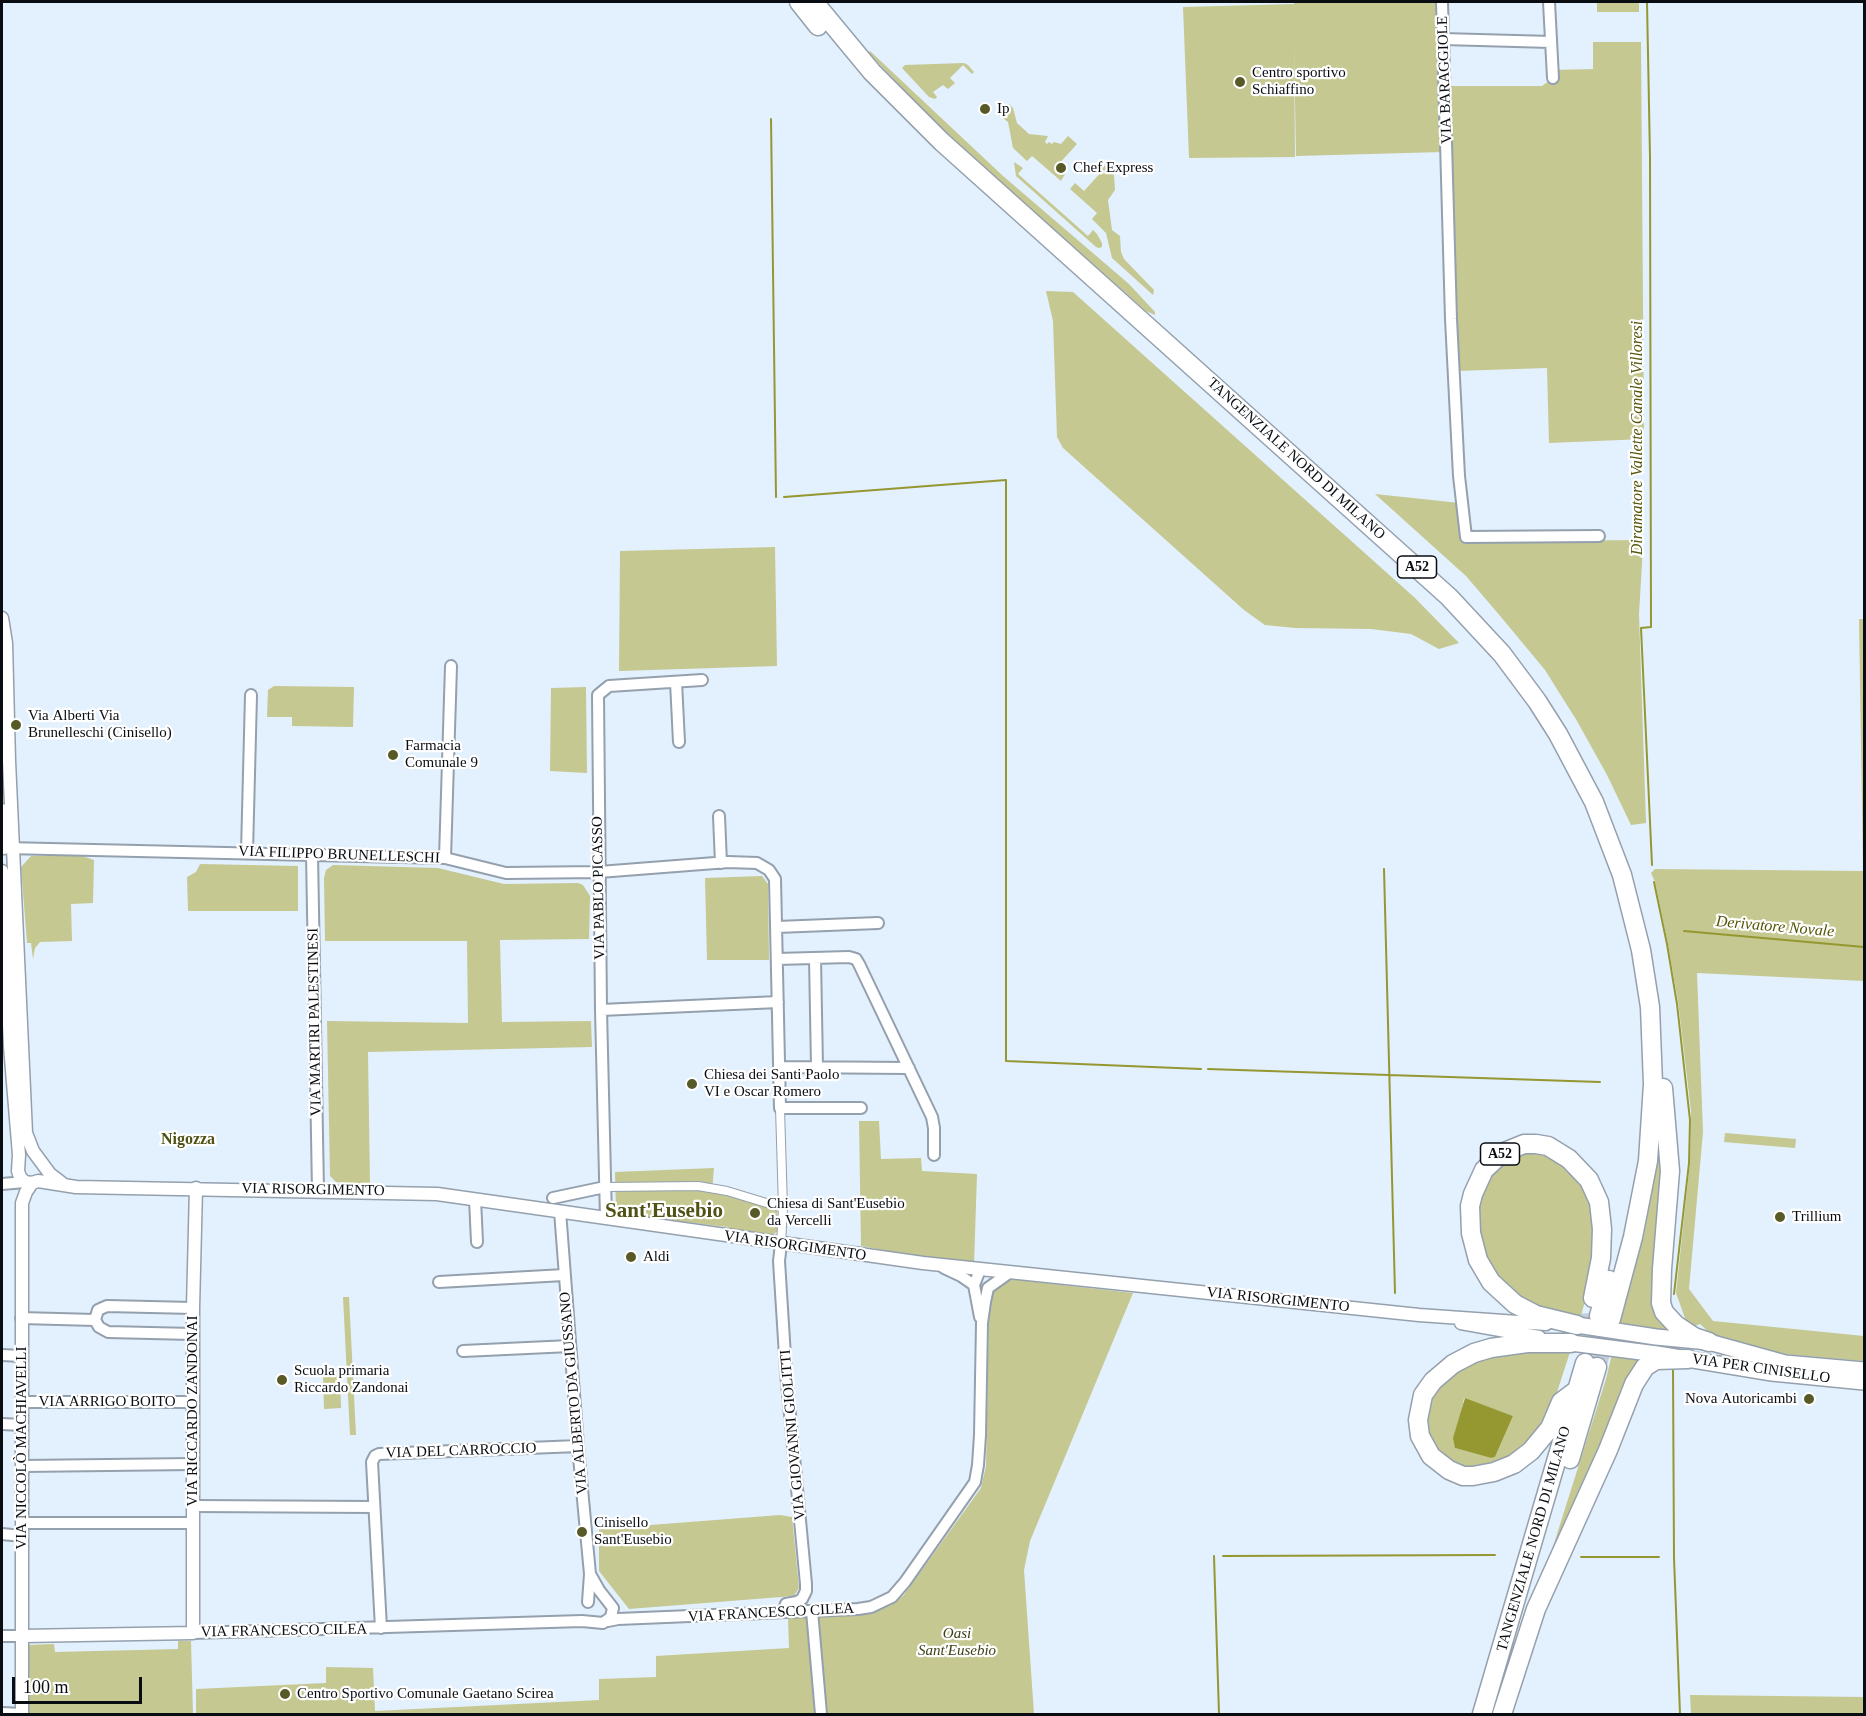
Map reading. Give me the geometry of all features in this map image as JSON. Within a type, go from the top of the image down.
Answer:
[{"type":"highway","name":"TANGENZIALE NORD DI MILANO","points":[[799,2],[856,73],[919,137],[1446,611],[1497,668],[1547,738],[1582,805],[1610,876],[1629,950],[1640,1026],[1641,1103],[1635,1170],[1622,1235],[1594,1318]]},
{"type":"highway","name":"TANGENZIALE NORD DI MILANO","points":[[814,2],[872,72],[935,135],[1463,610],[1514,669],[1548,717],[1594,802],[1622,875],[1645,969],[1653,1046],[1653,1104],[1650,1142],[1638,1218],[1594,1318]]},
{"type":"highway","name":"A52","points":[[1645,969],[1655,990],[1670,1171],[1661,1303],[1676,1325],[1694,1337],[1709,1342]]},
{"type":"highway","name":"A52","points":[[1536,1144],[1558,1152],[1580,1169],[1594,1190],[1602,1215],[1601,1258],[1594,1318],[1536,1315],[1515,1304],[1491,1282],[1478,1260],[1473,1247],[1470,1221],[1473,1194],[1484,1170],[1492,1160],[1512,1148],[1536,1144]]},
{"type":"highway","points":[[1571,1343],[1527,1343],[1491,1348],[1462,1358],[1433,1381],[1423,1395],[1418,1420],[1420,1436],[1431,1456],[1449,1470],[1463,1476],[1494,1472],[1514,1464],[1531,1451],[1550,1428],[1561,1402],[1577,1390]]},
{"type":"highway","points":[[1502,1714],[1536,1609],[1608,1450],[1634,1384],[1645,1367],[1656,1360],[1688,1359]]},
{"type":"highway","name":"TANGENZIALE NORD DI MILANO","points":[[1482,1714],[1577,1390],[1591,1365],[1495,1714]]},
{"type":"main road","name":"VIA RISORGIMENTO","points":[[1594,1318],[1656,1337]]},
{"type":"main road","name":"VIA PER CINISELLO","points":[[1656,1337],[1709,1342],[1775,1361],[1864,1370]]},
{"type":"main road","name":"VIA RISORGIMENTO","points":[[1571,1343],[1657,1354]]},
{"type":"main road","name":"VIA PER CINISELLO","points":[[1657,1354],[1772,1373],[1864,1382]]},
{"type":"street","name":"VIA BARAGGIOLE","points":[[1442,2],[1451,319],[1459,476],[1466,537],[1599,536]]},
{"type":"street","points":[[1550,2],[1553,78]]},
{"type":"street","points":[[1443,39],[1551,42]]},
{"type":"street","points":[[2,618],[6,643],[7,679],[6,848]]},
{"type":"street","points":[[2,657],[7,679]]},
{"type":"street","points":[[445,858],[451,666]]},
{"type":"street","name":"VIA PABLO PICASSO","points":[[606,1218],[601,1010],[598,695],[609,686],[702,680]]},
{"type":"street","points":[[676,682],[679,742]]},
{"type":"street","points":[[247,852],[251,694]]},
{"type":"street","points":[[2,810],[26,1133],[29,1144],[50,1174],[64,1185]]},
{"type":"street","points":[[719,816],[721,863]]},
{"type":"street","name":"VIA FILIPPO BRUNELLESCHI","points":[[6,848],[445,858],[506,873],[599,872],[753,862],[764,866],[775,879],[777,927]]},
{"type":"street","name":"VIA MARTIRI PALESTINESI","points":[[312,854],[318,1191]]},
{"type":"street","points":[[2,871],[10,1046],[20,1177],[32,1182],[44,1174],[42,1163]]},
{"type":"street","points":[[781,1244],[783,1208],[777,927],[878,923]]},
{"type":"street","points":[[777,959],[849,957],[856,959],[934,1122],[934,1155]]},
{"type":"street","points":[[815,958],[817,1067]]},
{"type":"street","points":[[601,1010],[778,1002]]},
{"type":"street","points":[[780,1067],[909,1068]]},
{"type":"street","points":[[780,1108],[861,1108]]},
{"type":"street","points":[[19,1167],[29,1156],[42,1163]]},
{"type":"street","name":"VIA RISORGIMENTO","points":[[2,1184],[19,1167]]},
{"type":"street","name":"VIA RISORGIMENTO","points":[[2,1184],[32,1182],[64,1185],[416,1192],[935,1265],[1419,1315],[1571,1343]]},
{"type":"street","name":"VIA NICCOLÒ MACHIAVELLI","points":[[22,1714],[22,1203],[32,1182]]},
{"type":"street","points":[[553,1197],[605,1187],[698,1186],[738,1194],[783,1208]]},
{"type":"street","name":"VIA RICCARDO ZANDONAI","points":[[193,1633],[193,1308],[196,1188]]},
{"type":"street","points":[[475,1199],[477,1242]]},
{"type":"street","name":"VIA ALBERTO DA GIUSSANO","points":[[560,1211],[590,1574],[591,1590],[587,1604]]},
{"type":"street","name":"VIA GIOVANNI GIOLITTI","points":[[781,1244],[779,1261],[786,1372],[806,1584],[806,1591],[802,1599],[786,1604],[783,1612]]},
{"type":"street","points":[[935,1265],[961,1276],[974,1285],[982,1270]]},
{"type":"street","name":"VIA FRANCESCO CILEA","points":[[608,1621],[864,1608],[892,1597],[975,1482],[978,1465],[982,1323],[988,1288],[982,1270]]},
{"type":"street","points":[[988,1288],[1009,1273]]},
{"type":"street","points":[[439,1282],[564,1275]]},
{"type":"street","name":"VIA FRANCESCO CILEA","points":[[974,1285],[982,1323]]},
{"type":"street","points":[[193,1308],[107,1306],[98,1310],[95,1320],[99,1327],[108,1332],[193,1335]]},
{"type":"street","name":"VIA RISORGIMENTO","points":[[1419,1315],[1594,1318]]},
{"type":"street","points":[[21,1318],[95,1320]]},
{"type":"street","points":[[464,1351],[570,1346]]},
{"type":"street","points":[[2,1355],[21,1356]]},
{"type":"street","name":"VIA ARRIGO BOITO","points":[[21,1402],[193,1402]]},
{"type":"street","points":[[2,1424],[22,1425]]},
{"type":"street","name":"VIA DEL CARROCCIO","points":[[381,1628],[372,1462],[375,1456],[578,1446]]},
{"type":"street","points":[[22,1466],[193,1464]]},
{"type":"street","points":[[193,1506],[374,1507]]},
{"type":"street","points":[[2,1534],[22,1530],[193,1523]]},
{"type":"street","name":"VIA ALBERTO DA GIUSSANO","points":[[590,1574],[605,1598]]},
{"type":"street","points":[[566,1622],[580,1614],[587,1604],[598,1597],[605,1598],[613,1608],[634,1619]]},
{"type":"street","points":[[587,1604],[586,1616],[592,1622],[599,1624],[608,1621],[613,1608]]},
{"type":"street","points":[[812,1611],[820,1714]]},
{"type":"street","name":"VIA FRANCESCO CILEA","points":[[2,1636],[592,1622]]},
{"type":"street","points":[[2,1713],[22,1714]]},
{"type":"green space","points":[[1294,2],[1437,2],[1443,152],[1296,156],[1294,45],[1295,157],[1189,158],[1183,7],[1294,4]]},
{"type":"green space","points":[[1597,2],[1639,2],[1639,12],[1597,12]]},
{"type":"green space","points":[[1593,42],[1641,42],[1644,439],[1549,443],[1547,368],[1456,371],[1450,86],[1542,86],[1553,78],[1552,70],[1593,69]]},
{"type":"green space","points":[[870,51],[1003,176],[1129,284],[1155,312],[1155,315],[1146,311],[965,150],[913,100],[869,53]]},
{"type":"green space","points":[[964,63],[974,72],[972,74],[963,65],[950,78],[955,83],[948,89],[943,85],[933,92],[937,97],[935,99],[929,97],[902,68],[905,65]]},
{"type":"green space","points":[[1009,104],[1013,108],[1017,123],[1029,134],[1048,136],[1045,142],[1047,144],[1054,142],[1061,144],[1068,136],[1077,144],[1057,166],[1065,174],[1061,181],[1032,156],[1027,161],[1013,148],[1008,122],[999,115]]},
{"type":"green space","points":[[1014,162],[1023,168],[1018,174],[1088,236],[1093,230],[1102,243],[1102,247],[1096,247],[1016,176]]},
{"type":"green space","points":[[1101,162],[1114,175],[1115,190],[1108,200],[1112,230],[1120,236],[1124,259],[1154,290],[1153,295],[1112,258],[1106,233],[1092,219],[1097,213],[1070,189],[1075,183],[1084,191],[1103,170],[1098,165]]},
{"type":"green space","points":[[1046,291],[1073,292],[1415,598],[1459,643],[1439,649],[1411,634],[1371,629],[1295,628],[1265,625],[1244,610],[1063,448],[1057,437],[1053,321]]},
{"type":"green space","points":[[1375,494],[1460,503],[1462,542],[1637,540],[1643,546],[1639,614],[1646,823],[1631,825],[1607,775],[1545,670],[1466,576]]},
{"type":"green space","points":[[775,547],[777,666],[619,671],[620,551]]},
{"type":"green space","points":[[1859,619],[1864,619],[1864,981],[1697,973],[1703,1132],[1689,1289],[1713,1321],[1864,1336],[1864,1361],[1783,1354],[1781,1357],[1712,1335],[1700,1324],[1693,1327],[1686,1321],[1676,1293],[1690,1162],[1691,1111],[1678,1001],[1655,882],[1651,873],[1655,869],[1863,871]]},
{"type":"green space","points":[[274,686],[354,687],[353,727],[292,726],[292,717],[267,717],[268,690]]},
{"type":"green space","points":[[586,687],[587,773],[550,771],[551,688]]},
{"type":"green space","points":[[31,856],[82,856],[94,860],[93,903],[71,904],[72,941],[40,942],[35,948],[33,959],[31,943],[27,943],[21,867]]},
{"type":"green space","points":[[200,864],[298,866],[298,911],[188,911],[187,877],[196,872]]},
{"type":"green space","points":[[333,865],[438,868],[504,884],[578,883],[583,885],[590,896],[589,939],[500,940],[502,1022],[591,1021],[592,1047],[368,1052],[370,1185],[336,1182],[330,1176],[327,1021],[468,1023],[467,941],[325,941],[324,878],[326,870]]},
{"type":"green space","points":[[762,876],[768,884],[769,960],[707,960],[705,878]]},
{"type":"green space","points":[[859,1121],[879,1121],[881,1159],[921,1158],[922,1171],[977,1174],[974,1264],[861,1246]]},
{"type":"green space","points":[[1660,1131],[1668,1330],[1620,1325],[1644,1234],[1657,1165]]},
{"type":"green space","points":[[1725,1133],[1796,1139],[1795,1148],[1724,1142]]},
{"type":"green space","points":[[1525,1148],[1557,1156],[1590,1193],[1596,1262],[1580,1319],[1532,1308],[1489,1274],[1474,1214],[1486,1175]]},
{"type":"green space","points":[[714,1168],[712,1191],[777,1209],[778,1231],[771,1236],[728,1227],[616,1214],[615,1172]]},
{"type":"green space","name":"Oasi Sant'Eusebio","points":[[1009,1279],[1133,1293],[1030,1541],[1024,1570],[1034,1714],[196,1714],[196,1689],[326,1683],[326,1667],[373,1668],[375,1711],[599,1700],[599,1679],[656,1677],[656,1656],[789,1648],[788,1618],[864,1614],[891,1605],[903,1596],[981,1488],[986,1466],[989,1304],[996,1287]]},
{"type":"green space","points":[[343,1297],[349,1297],[356,1435],[350,1435]]},
{"type":"green space","points":[[1571,1349],[1547,1423],[1521,1455],[1468,1472],[1428,1447],[1422,1411],[1440,1379],[1488,1353]],"holes":[[[1464,1398],[1513,1416],[1495,1457],[1491,1458],[1455,1448]]]},
{"type":"green space","points":[[1612,1354],[1646,1357],[1545,1572],[1606,1379]]},
{"type":"green space","points":[[340,1374],[341,1408],[324,1409],[323,1375]]},
{"type":"green space","points":[[780,1515],[792,1517],[799,1588],[794,1596],[629,1609],[599,1571],[599,1529]]},
{"type":"green space","points":[[178,1641],[191,1641],[193,1714],[27,1714],[27,1645],[54,1644],[55,1652],[178,1649]]},
{"type":"green space","points":[[1690,1695],[1864,1697],[1864,1714],[1691,1714]]},
{"type":"shaded area","points":[[1465,1398],[1513,1416],[1495,1457],[1491,1458],[1455,1448],[1453,1438]]},
{"type":"waterway","name":"Diramatore Vallette Canale Villoresi","points":[[1647,2],[1650,157],[1651,627],[1641,628],[1652,865]]},
{"type":"waterway","points":[[771,119],[776,497]]},
{"type":"waterway","points":[[784,497],[1006,480],[1006,1061],[1201,1069]]},
{"type":"waterway","points":[[1384,869],[1395,1293]]},
{"type":"waterway","points":[[1654,882],[1677,1004],[1690,1120],[1689,1163],[1674,1294]]},
{"type":"waterway","name":"Derivatore Novale","points":[[1684,931],[1864,947]]},
{"type":"waterway","points":[[1208,1069],[1600,1082]]},
{"type":"waterway","points":[[1673,1370],[1674,1558],[1680,1714]]},
{"type":"waterway","points":[[1223,1556],[1495,1555]]},
{"type":"waterway","points":[[1214,1556],[1219,1714]]},
{"type":"waterway","points":[[1581,1557],[1659,1557]]},
{"type":"tunnel","points":[[1590,1313],[1592,1340]]},
{"type":"tunnel","points":[[1597,1367],[1611,1319]]},
{"type":"place","name":"Centro sportivo Schiaffino","points":[[1240,82]]},
{"type":"place","name":"Ip","points":[[985,109]]},
{"type":"place","name":"Chef Express","points":[[1061,168]]},
{"type":"place","name":"Via Alberti Via Brunelleschi (Cinisello)","points":[[16,725]]},
{"type":"place","name":"Farmacia Comunale 9","points":[[393,755]]},
{"type":"place","name":"Chiesa dei Santi Paolo VI e Oscar Romero","points":[[692,1084]]},
{"type":"place","name":"Chiesa di Sant'Eusebio da Vercelli","points":[[755,1213]]},
{"type":"place","name":"Trillium","points":[[1780,1217]]},
{"type":"place","name":"Aldi","points":[[631,1257]]},
{"type":"place","name":"Scuola primaria Riccardo Zandonai","points":[[282,1380]]},
{"type":"place","name":"Nova Autoricambi","points":[[1809,1399]]},
{"type":"place","name":"Cinisello Sant'Eusebio","points":[[582,1532]]},
{"type":"place","name":"Centro Sportivo Comunale Gaetano Scirea","points":[[285,1694]]},
{"type":"district","name":"Nigozza","points":[[188,1140]]},
{"type":"district","name":"Sant'Eusebio","points":[[664,1212]]}]
